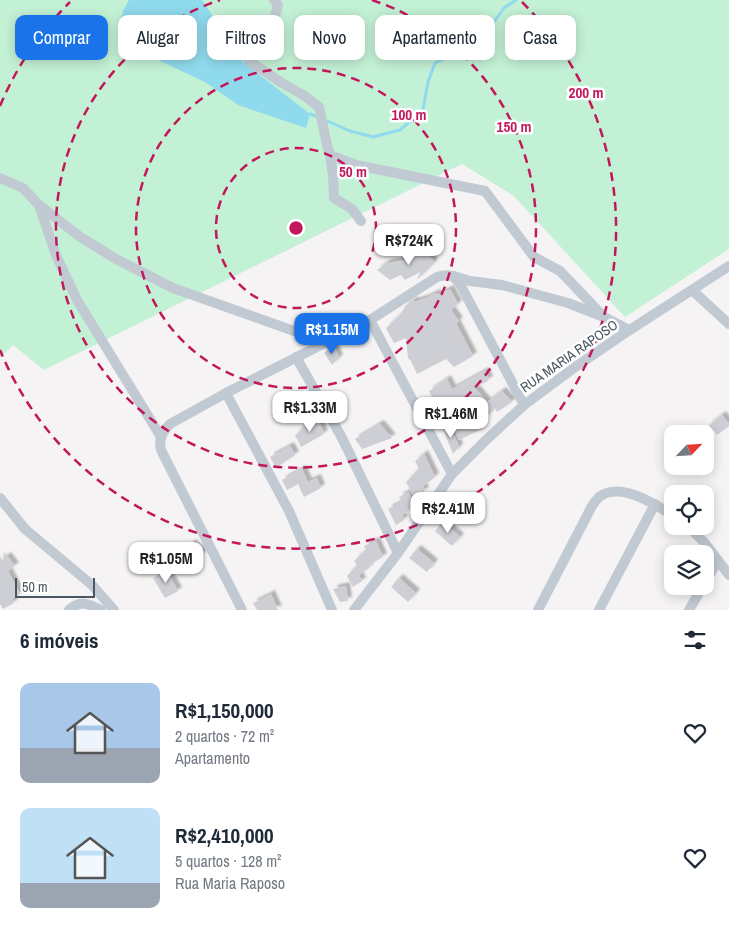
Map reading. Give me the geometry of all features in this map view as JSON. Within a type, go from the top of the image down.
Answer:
[{"type":"street","points":[[274,0],[278,5],[272,27],[249,61],[305,96],[319,107],[330,155],[334,198],[352,209],[361,221]]},
{"type":"street","points":[[330,155],[356,165],[485,191],[534,257],[560,271],[604,317]]},
{"type":"street","points":[[0,178],[23,188],[38,204],[79,236],[116,259],[174,288],[325,342]]},
{"type":"street","points":[[38,204],[56,255],[77,300],[161,437]]},
{"type":"street","name":"RUA MARIA RAPOSO","points":[[354,610],[398,553],[452,474],[485,440],[524,405],[578,365],[729,266]]},
{"type":"street","points":[[242,610],[159,446],[164,429],[170,424],[226,393],[370,320],[444,274],[470,281],[502,285],[558,301],[604,317],[629,330]]},
{"type":"street","points":[[450,275],[456,278],[461,286],[524,405]]},
{"type":"street","points":[[692,290],[729,325]]},
{"type":"street","points":[[370,320],[452,474]]},
{"type":"street","points":[[296,357],[342,438],[398,553]]},
{"type":"street","points":[[226,393],[289,511],[332,610]]},
{"type":"street","points":[[538,610],[592,506],[598,498],[605,494],[616,492],[626,493],[644,498],[664,510]]},
{"type":"street","points":[[0,498],[25,529],[92,585],[114,610]]},
{"type":"street","points":[[599,610],[656,504]]},
{"type":"street","points":[[697,535],[729,575]]},
{"type":"street","points":[[714,567],[718,560]]},
{"type":"street","points":[[689,610],[698,595]]},
{"type":"street","points":[[69,610],[78,603],[84,603],[101,610]]},
{"type":"green space","points":[[0,0],[729,0],[729,249],[625,317],[514,196],[462,164],[44,370],[13,345],[0,358]]},
{"type":"water","points":[[129,0],[202,0],[212,15],[207,15],[207,60],[242,60],[310,114],[306,128],[238,105],[205,82],[158,60],[197,60],[197,15],[122,15]]},
{"type":"building","points":[[424,246],[434,263],[417,280],[420,272],[405,280],[401,275],[390,280],[377,270],[387,263],[404,260]]},
{"type":"building","points":[[450,289],[458,304],[451,310],[459,321],[456,323],[473,356],[454,367],[446,359],[417,374],[408,358],[406,338],[394,343],[386,328],[401,314],[405,306],[414,300],[414,302]]},
{"type":"building","points":[[334,346],[339,358],[332,365],[324,353]]},
{"type":"building","points":[[485,371],[489,380],[475,388],[487,402],[502,391],[512,402],[497,412],[495,408],[479,424],[482,429],[459,440],[444,408],[438,411],[429,391],[447,379],[452,389]]},
{"type":"building","points":[[722,415],[729,426],[717,435],[714,431],[714,425],[709,425]]},
{"type":"building","points":[[317,417],[324,434],[301,447],[295,435]]},
{"type":"building","points":[[380,424],[392,438],[362,449],[355,439]]},
{"type":"building","points":[[450,426],[459,447],[453,454],[443,429]]},
{"type":"building","points":[[290,446],[295,455],[276,468],[270,457]]},
{"type":"building","points":[[424,454],[435,477],[423,486],[425,491],[414,497],[406,482],[419,469],[415,461]]},
{"type":"building","points":[[302,469],[308,482],[317,478],[321,488],[304,497],[298,484],[287,490],[282,480]]},
{"type":"building","points":[[408,492],[415,506],[402,515],[404,520],[396,525],[388,509],[402,502],[399,497]]},
{"type":"building","points":[[443,522],[460,537],[452,546],[435,531]]},
{"type":"building","points":[[376,541],[383,557],[369,565],[370,567],[359,575],[362,581],[353,587],[347,576],[357,565],[354,561],[366,550],[364,546]]},
{"type":"building","points":[[192,543],[203,554],[189,567],[178,556]]},
{"type":"building","points":[[417,549],[434,563],[427,572],[409,558]]},
{"type":"building","points":[[0,556],[2,560],[7,556],[15,566],[8,571],[20,594],[12,599],[14,603],[3,609],[0,604]]},
{"type":"building","points":[[166,570],[178,591],[165,598],[153,578]]},
{"type":"building","points":[[399,578],[416,593],[408,602],[391,587]]},
{"type":"building","points":[[346,586],[348,601],[340,602],[333,589]]},
{"type":"building","points":[[271,594],[278,610],[257,610],[253,603]]},
{"type":"waterway","points":[[325,120],[350,131],[373,137],[400,130],[423,110],[428,82],[435,63],[479,43],[504,8],[516,0]]},
{"type":"waterway","points":[[310,114],[320,118]]}]
